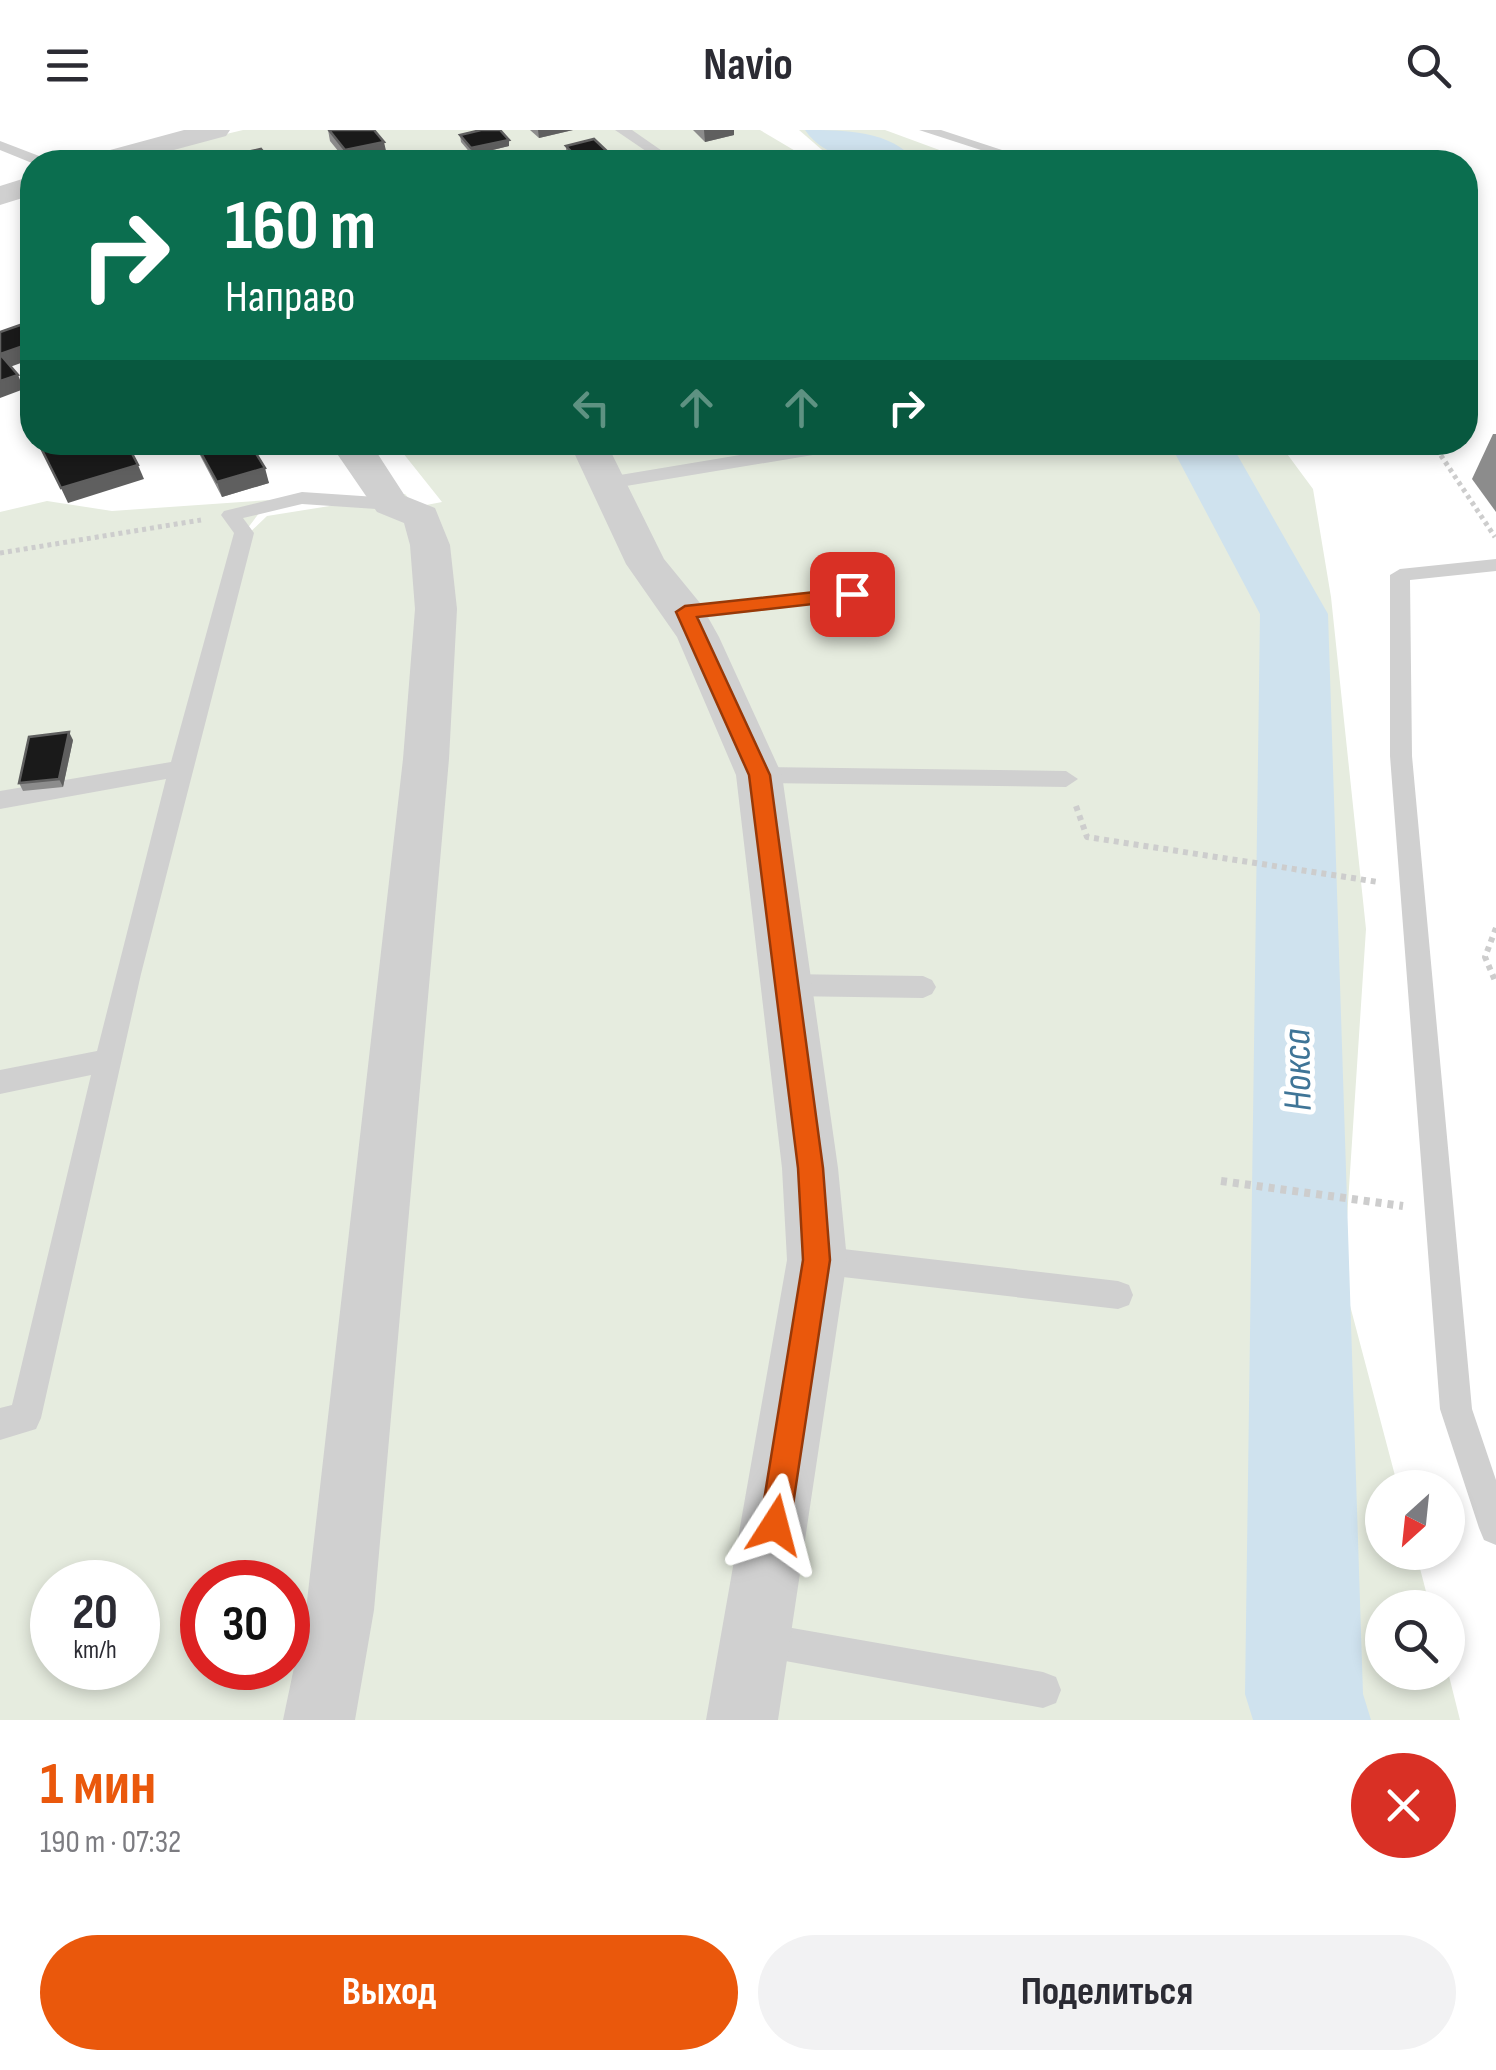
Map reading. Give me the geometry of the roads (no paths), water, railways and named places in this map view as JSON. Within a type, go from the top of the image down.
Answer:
[{"type":"street","points":[[159,150],[216,130]]},
{"type":"street","points":[[319,1720],[340,1610],[426,759],[436,608],[430,546],[421,516],[391,504],[366,455]]},
{"type":"street","points":[[597,463],[646,564],[685,612],[760,775],[810,1168],[816,1260],[742,1720]]},
{"type":"lane","points":[[622,130],[653,150]]},
{"type":"lane","points":[[926,130],[992,150]]},
{"type":"lane","points":[[597,463],[695,455]]},
{"type":"lane","points":[[0,1424],[25,1418],[106,1060],[178,768],[244,533],[231,516],[302,498],[391,504]]},
{"type":"lane","points":[[1496,564],[1400,576],[1399,625],[1401,756],[1456,1409],[1496,1528]]},
{"type":"lane","points":[[685,612],[852,594]]},
{"type":"lane","points":[[0,800],[178,768]]},
{"type":"lane","points":[[760,775],[1066,780]]},
{"type":"lane","points":[[786,985],[924,987]]},
{"type":"lane","points":[[0,1082],[106,1060]]},
{"type":"lane","points":[[816,1260],[1118,1295]]},
{"type":"lane","points":[[758,1639],[1043,1690]]},
{"type":"waterway","name":"Нокса","points":[[828,130],[868,150]]},
{"type":"waterway","name":"Нокса","points":[[1206,455],[1294,614],[1304,1694],[1312,1720]]}]
